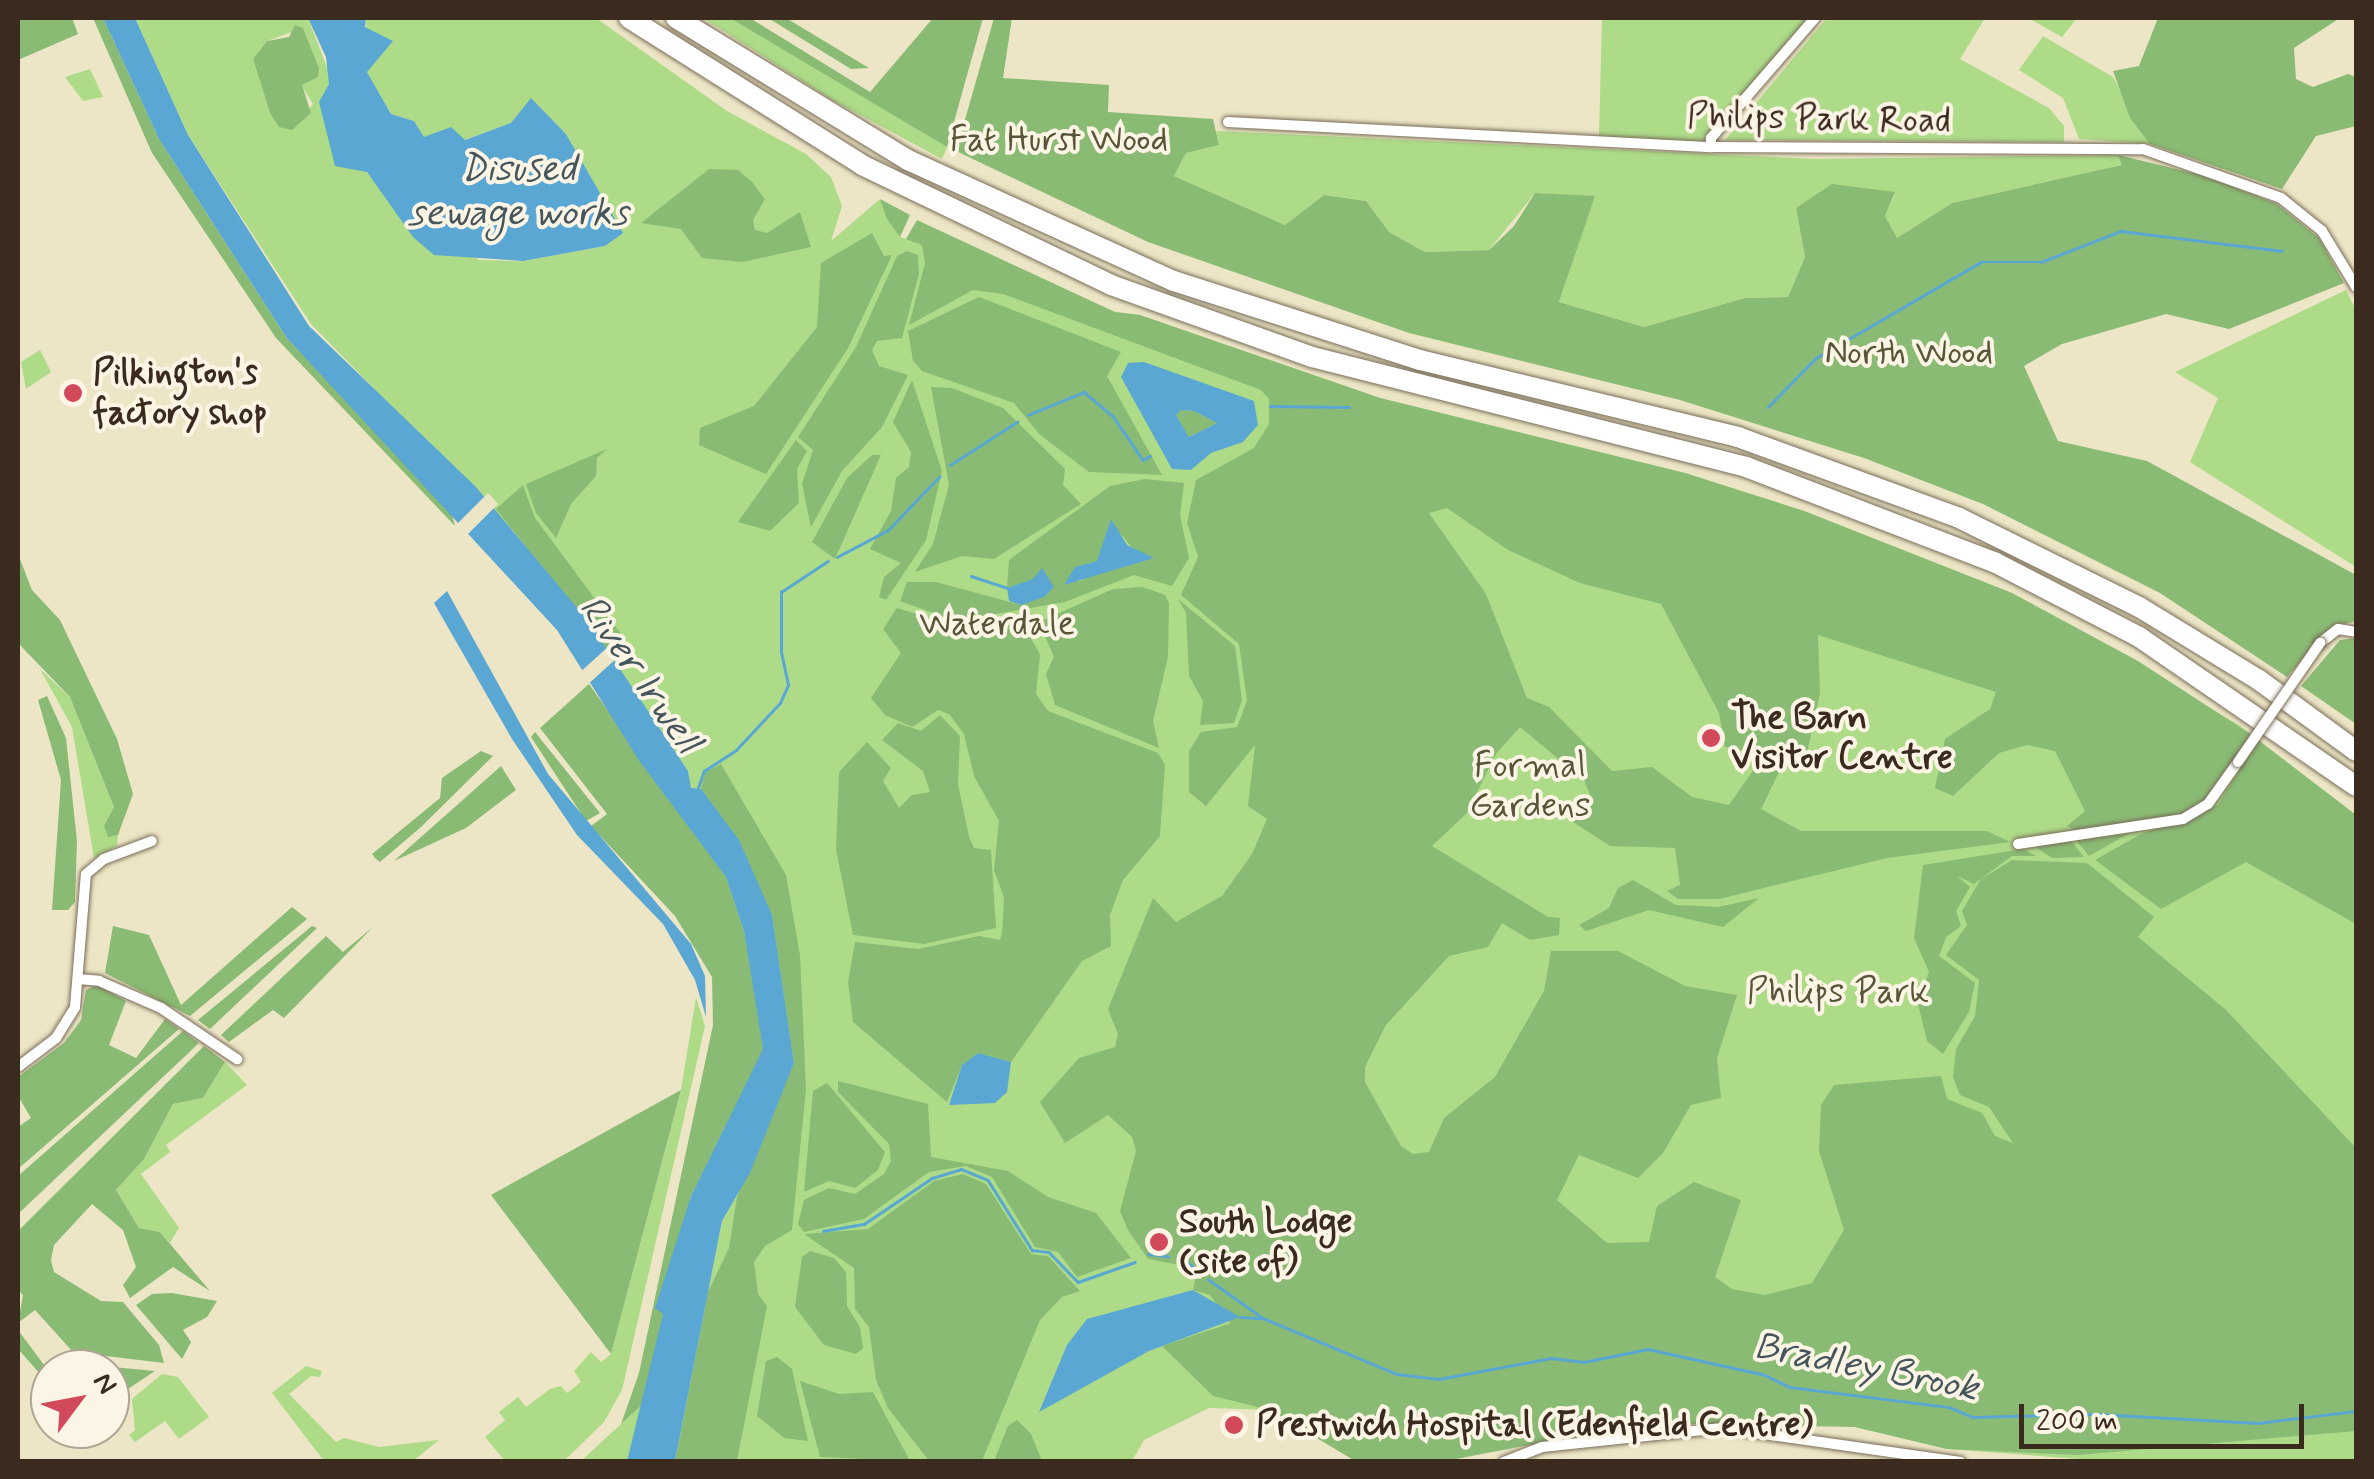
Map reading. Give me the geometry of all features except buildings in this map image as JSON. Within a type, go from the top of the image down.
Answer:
[{"type":"highway","points":[[630,18],[862,165],[1111,286],[1312,357],[1746,467],[1966,550],[2139,638],[2356,786]]},
{"type":"highway","points":[[676,18],[908,160],[1174,282],[1404,356],[1738,437],[1959,518],[2139,607],[2259,680],[2356,751]]},
{"type":"street","points":[[1712,147],[1711,138],[1815,18]]},
{"type":"street","name":"Philips Park Road","points":[[1228,122],[1712,147],[2144,149],[2281,198],[2322,231],[2356,287]]},
{"type":"street","points":[[2018,844],[2198,813],[2320,643],[2338,629],[2356,632]]},
{"type":"street","points":[[18,1067],[64,1029],[78,979],[86,874],[104,859],[152,841]]},
{"type":"street","points":[[78,979],[99,981],[161,1008],[238,1058]]},
{"type":"street","points":[[1504,1462],[1542,1448],[1722,1428],[1960,1462]]},
{"type":"green space","points":[[18,18],[72,18],[78,34],[18,60]]},
{"type":"green space","points":[[93,18],[103,18],[159,139],[286,337],[451,511],[455,526],[276,338],[152,153]]},
{"type":"green space","points":[[135,18],[308,18],[367,172],[389,199],[479,260],[523,261],[605,246],[622,233],[566,134],[532,99],[511,123],[464,140],[424,137],[414,121],[391,114],[367,72],[366,18],[596,18],[727,111],[806,154],[831,177],[842,206],[831,241],[880,199],[900,237],[1039,278],[1115,312],[1140,315],[1380,398],[1685,473],[1804,511],[2012,593],[2239,725],[2356,815],[2356,1461],[2105,1461],[1947,1449],[1855,1427],[1754,1421],[1645,1423],[1445,1461],[1357,1462],[1270,1410],[1209,1408],[1144,1440],[1132,1461],[675,1461],[722,1221],[750,1173],[688,771],[545,564],[311,324],[188,135]],"holes":[[[303,28],[319,68],[301,85],[313,104],[301,118],[270,113],[253,59],[267,41]]]},
{"type":"green space","points":[[703,18],[730,18],[867,98],[947,147],[942,159],[834,101]]},
{"type":"green space","points":[[730,18],[750,18],[870,92],[933,18],[983,18],[947,147]]},
{"type":"green space","points":[[768,18],[786,18],[869,68],[851,69]]},
{"type":"green space","name":"North Wood","points":[[994,18],[1012,18],[1003,78],[1109,85],[1108,112],[1213,119],[1219,145],[1186,153],[1174,176],[1285,225],[1324,195],[1366,201],[1389,232],[1425,252],[1489,250],[1514,226],[1535,193],[1595,196],[1559,302],[1644,327],[1745,298],[1788,297],[1805,257],[1796,208],[1832,184],[1895,192],[1885,216],[1897,238],[1952,203],[2122,165],[2118,155],[2205,176],[2277,204],[2319,238],[2344,283],[2229,329],[2166,314],[2062,344],[2024,366],[2058,441],[2147,461],[2356,575],[2356,621],[2330,628],[2287,677],[2160,593],[1983,504],[1864,458],[1680,400],[1409,333],[1148,242],[956,151]]},
{"type":"green space","points":[[1602,18],[1809,18],[1702,143],[1599,136]]},
{"type":"green space","points":[[1827,18],[1985,18],[1960,59],[2049,108],[2064,126],[2064,142],[1725,140]]},
{"type":"green space","points":[[2028,18],[2077,18],[2062,37]]},
{"type":"green space","points":[[2158,18],[2340,18],[2294,48],[2296,79],[2313,87],[2348,74],[2356,77],[2356,126],[2316,136],[2282,189],[2150,144],[2130,118],[2113,71],[2139,66]]},
{"type":"green space","points":[[295,25],[303,28],[319,68],[318,77],[302,85],[311,113],[292,130],[279,127],[270,113],[253,59],[267,41],[289,37]]},
{"type":"green space","points":[[2043,36],[2113,77],[2150,144],[2079,139],[2063,98],[2019,70]]},
{"type":"green space","points":[[90,69],[103,97],[83,101],[65,77]]},
{"type":"green space","points":[[1216,131],[1816,159],[2118,155],[2123,165],[1952,203],[1897,238],[1885,216],[1895,193],[1796,208],[1805,257],[1788,297],[1745,298],[1644,327],[1559,302],[1594,197],[1535,193],[1489,250],[1425,252],[1389,232],[1366,201],[1324,195],[1285,225],[1174,176],[1186,153],[1219,145]]},
{"type":"green space","points":[[709,169],[738,170],[765,199],[753,220],[755,230],[767,233],[800,212],[811,247],[742,262],[702,258],[681,229],[641,223]]},
{"type":"green space","points":[[880,199],[910,215],[900,237],[887,219]]},
{"type":"green space","name":"Philips Park","points":[[917,220],[1115,312],[1140,315],[1380,398],[1685,473],[1804,511],[2012,593],[2138,661],[2252,735],[2207,798],[2185,815],[2077,831],[2067,826],[2085,811],[2055,751],[2027,745],[1999,753],[1953,796],[1935,788],[1945,739],[1990,709],[1996,692],[1818,635],[1820,693],[1805,762],[1725,747],[1719,713],[1661,604],[1580,583],[1508,550],[1447,508],[1429,513],[1486,594],[1527,698],[1549,707],[1612,771],[1652,767],[1692,797],[1729,805],[1754,769],[1780,770],[1761,809],[1801,831],[1987,831],[2010,842],[1887,858],[1719,899],[1678,899],[1667,891],[1680,885],[1675,848],[1610,846],[1573,822],[1591,797],[1584,780],[1520,727],[1496,754],[1466,814],[1432,846],[1548,917],[1560,918],[1559,935],[1530,940],[1502,923],[1488,947],[1449,956],[1386,1025],[1365,1067],[1365,1082],[1401,1146],[1413,1154],[1429,1152],[1444,1118],[1495,1077],[1544,991],[1551,951],[1618,951],[1685,986],[1737,995],[1717,1058],[1721,1098],[1691,1105],[1663,1153],[1638,1178],[1579,1155],[1557,1200],[1607,1243],[1649,1242],[1657,1206],[1694,1182],[1741,1200],[1715,1277],[1732,1289],[1765,1295],[1812,1283],[1844,1230],[1819,1151],[1821,1105],[1834,1085],[1941,1076],[1947,1099],[1982,1113],[1995,1136],[2013,1143],[1989,1107],[1960,1095],[1953,1077],[1956,1049],[1975,1016],[1979,980],[1946,955],[1967,925],[1962,911],[1981,879],[2012,860],[2087,863],[2154,917],[2138,937],[2225,1009],[2356,1148],[2356,1431],[2078,1455],[1947,1449],[1855,1427],[1645,1423],[1445,1461],[1357,1462],[1270,1410],[1213,1396],[1162,1346],[1231,1323],[1210,1295],[1193,1290],[1196,1276],[1185,1266],[1148,1259],[1128,1230],[1120,1211],[1136,1151],[1132,1137],[1108,1115],[1065,1143],[1040,1102],[1079,1058],[1115,1047],[1118,1034],[1108,1009],[1153,898],[1176,922],[1222,896],[1252,854],[1267,819],[1248,806],[1255,745],[1206,806],[1189,792],[1189,751],[1201,732],[1237,727],[1247,701],[1239,644],[1181,595],[1198,557],[1187,523],[1196,480],[1254,448],[1269,424],[1269,399],[1261,390],[1003,294],[973,290],[909,325],[925,263],[922,245],[906,239]]},
{"type":"green space","points":[[872,233],[884,256],[892,255],[848,348],[766,474],[699,445],[700,428],[754,406],[817,327],[821,263]]},
{"type":"green space","points":[[907,251],[918,255],[919,274],[902,338],[877,341],[872,350],[879,366],[908,375],[882,427],[842,471],[811,527],[802,484],[813,450],[798,437],[856,347],[897,256]]},
{"type":"green space","points":[[2346,290],[2356,310],[2356,567],[2190,462],[2218,398],[2175,372]]},
{"type":"green space","points":[[979,297],[1121,352],[1107,376],[1162,475],[1089,472],[1039,434],[1014,403],[922,371],[913,361],[908,331]]},
{"type":"green space","points":[[40,350],[51,372],[26,389],[21,362]]},
{"type":"green space","points":[[912,380],[942,471],[926,540],[886,600],[879,597],[884,577],[901,563],[870,549],[891,511],[896,478],[909,467],[911,452],[893,422]]},
{"type":"green space","points":[[931,387],[952,388],[1003,408],[1065,469],[1063,485],[1081,504],[994,559],[962,556],[915,572],[933,544],[949,485]]},
{"type":"green space","points":[[1181,410],[1194,411],[1217,423],[1189,437],[1176,415]]},
{"type":"green space","points":[[796,440],[807,451],[797,469],[799,503],[770,531],[738,522]]},
{"type":"green space","points":[[607,449],[597,458],[596,476],[571,504],[556,538],[536,513],[526,484]]},
{"type":"green space","points":[[872,455],[881,455],[835,559],[812,542],[847,478]]},
{"type":"green space","points":[[1145,479],[1184,483],[1180,515],[1189,558],[1172,586],[1134,575],[1065,602],[955,621],[900,601],[907,582],[936,582],[1021,605],[1034,579],[1007,588],[1009,560],[1110,486]],"holes":[[[1121,534],[1137,554],[1153,558],[1098,571],[1079,582],[1075,567],[1097,561]]]},
{"type":"green space","points":[[523,485],[535,518],[621,634],[606,648],[496,509]]},
{"type":"green space","points":[[18,554],[32,590],[60,620],[117,739],[133,794],[118,835],[108,837],[104,826],[114,807],[70,697],[18,643]]},
{"type":"green space","points":[[1143,587],[1165,595],[1169,603],[1168,657],[1153,721],[1159,748],[1055,705],[1046,674],[1054,657],[1039,622],[1113,589]]},
{"type":"green space","points":[[1178,599],[1235,646],[1242,700],[1234,723],[1200,725],[1203,701],[1189,676],[1186,613]]},
{"type":"green space","points":[[897,608],[969,630],[1014,623],[1025,628],[1040,654],[1036,694],[1048,711],[1158,753],[1165,765],[1160,836],[1123,880],[1110,915],[1111,946],[1082,961],[1011,1062],[978,1053],[962,1065],[947,1102],[853,1022],[848,982],[855,942],[918,949],[979,936],[1000,940],[1002,933],[1004,898],[994,870],[999,821],[974,776],[964,734],[949,714],[938,710],[912,727],[885,715],[871,698],[901,653],[883,629]]},
{"type":"green space","points":[[2356,638],[2356,724],[2301,686],[2340,640]]},
{"type":"green space","points":[[40,669],[70,697],[114,807],[108,836],[118,835],[117,846],[94,858],[72,727]]},
{"type":"green space","points":[[589,684],[726,877],[744,931],[764,1049],[691,1196],[642,1405],[621,1424],[639,1373],[713,1025],[712,977],[675,916],[591,826],[607,814],[540,728]]},
{"type":"green space","points":[[47,696],[66,738],[77,841],[75,902],[68,910],[52,910],[61,780],[38,700]]},
{"type":"green space","points":[[940,715],[960,736],[958,784],[969,837],[974,848],[991,850],[996,928],[924,944],[853,935],[836,849],[839,772],[867,742],[891,768],[883,781],[899,808],[912,795],[930,792],[923,771],[882,740],[898,723],[921,731]]},
{"type":"green space","points":[[535,732],[600,813],[586,821],[531,737]]},
{"type":"green space","points":[[2258,740],[2356,815],[2356,924],[2246,862],[2161,909],[2095,860],[2141,834],[2218,805]]},
{"type":"green space","points":[[481,751],[493,756],[421,827],[380,862],[376,859],[372,854],[440,798],[442,778]]},
{"type":"green space","points":[[721,764],[786,875],[800,955],[806,1089],[792,1230],[765,1246],[754,1262],[758,1294],[767,1306],[737,1461],[675,1462],[708,1292],[729,1248],[737,1197],[794,1063],[772,915],[701,789],[705,772]]},
{"type":"green space","points":[[501,766],[516,790],[466,828],[394,861]]},
{"type":"green space","points":[[2128,834],[2089,856],[2076,840]]},
{"type":"green space","points":[[2071,841],[2084,857],[2052,858],[2036,847]]},
{"type":"green space","points":[[2023,849],[2036,856],[2012,856],[1974,884],[1957,876],[1970,887],[1956,911],[1961,926],[1946,937],[1939,956],[1975,983],[1969,1012],[1943,1054],[1927,1041],[1918,1004],[1929,972],[1914,938],[1923,865]]},
{"type":"green space","points":[[1633,880],[1676,905],[1718,907],[1759,898],[1723,927],[1649,910],[1586,931],[1579,925],[1609,908],[1618,888]]},
{"type":"green space","points":[[292,907],[307,919],[190,1016],[105,973],[113,926],[149,935],[181,1005]]},
{"type":"green space","points":[[312,926],[317,928],[210,1029],[198,1020]]},
{"type":"green space","points":[[373,927],[284,1018],[273,1010],[229,1042],[221,1035],[326,936],[343,952]]},
{"type":"green space","points":[[97,985],[126,1001],[109,1045],[136,1058],[165,1019],[179,1029],[18,1169],[18,1127],[31,1118],[18,1096],[18,1077],[64,1043],[81,1020],[86,990]]},
{"type":"green space","points":[[696,997],[705,1026],[622,1390],[604,1422],[564,1461],[505,1461],[485,1437],[505,1420],[499,1412],[518,1397],[526,1407],[550,1389],[561,1386],[567,1393],[581,1382],[574,1371],[591,1352],[601,1362],[611,1354],[681,1090]]},
{"type":"green space","points":[[183,1031],[199,1043],[18,1214],[18,1176]]},
{"type":"green space","points":[[204,1046],[225,1062],[203,1098],[173,1104],[144,1159],[116,1190],[139,1228],[160,1232],[210,1291],[173,1267],[130,1298],[123,1285],[136,1267],[123,1230],[92,1204],[54,1245],[54,1272],[101,1301],[123,1302],[159,1345],[164,1363],[130,1359],[130,1349],[70,1349],[35,1310],[18,1323],[23,1295],[18,1290],[18,1231]]},
{"type":"green space","points":[[225,1062],[247,1085],[166,1145],[170,1152],[141,1174],[179,1228],[170,1243],[160,1232],[139,1228],[116,1190],[144,1159],[173,1104],[203,1098]]},
{"type":"green space","points":[[838,1081],[928,1104],[931,1157],[1008,1171],[1048,1197],[1096,1213],[1131,1258],[1077,1277],[1058,1252],[1035,1247],[992,1177],[966,1166],[929,1172],[864,1219],[804,1232],[798,1224],[804,1200],[829,1188],[855,1194],[884,1174],[891,1161],[889,1144],[838,1092]]},
{"type":"green space","points":[[827,1083],[885,1152],[878,1170],[855,1188],[829,1181],[804,1192],[813,1091]]},
{"type":"green space","points":[[681,1090],[611,1354],[491,1195]]},
{"type":"green space","points":[[963,1174],[986,1184],[1031,1254],[1048,1256],[1080,1291],[1062,1297],[1040,1320],[982,1461],[929,1461],[888,1408],[876,1380],[869,1327],[855,1309],[854,1268],[804,1234],[868,1229],[934,1181]]},
{"type":"green space","points":[[810,1251],[834,1258],[846,1272],[847,1306],[860,1327],[863,1348],[856,1354],[824,1345],[795,1307],[802,1257]]},
{"type":"green space","points":[[172,1293],[217,1301],[207,1317],[183,1330],[191,1342],[182,1359],[136,1305],[152,1294]]},
{"type":"green space","points":[[18,1330],[32,1349],[30,1362],[18,1349]]},
{"type":"green space","points":[[777,1357],[792,1369],[808,1441],[784,1438],[757,1416],[766,1361]]},
{"type":"green space","points":[[306,1366],[322,1371],[320,1377],[311,1376],[289,1394],[336,1442],[344,1438],[379,1447],[439,1440],[413,1461],[324,1461],[272,1393]]},
{"type":"green space","points":[[130,1369],[155,1371],[130,1388]]},
{"type":"green space","points":[[162,1374],[178,1377],[209,1417],[179,1439],[165,1421],[135,1442],[130,1436],[135,1430],[132,1399]]},
{"type":"green space","points":[[800,1381],[839,1394],[873,1392],[910,1461],[820,1457]]},
{"type":"green space","points":[[642,1405],[627,1461],[580,1462],[609,1435]]},
{"type":"green space","points":[[1017,1420],[1031,1434],[1042,1461],[994,1461],[1008,1426]]},
{"type":"water","points":[[103,18],[135,18],[188,135],[309,326],[476,487],[588,621],[688,771],[691,788],[701,789],[739,840],[772,915],[794,1063],[750,1173],[722,1221],[675,1461],[627,1461],[663,1314],[655,1308],[691,1196],[763,1049],[744,931],[726,877],[640,762],[557,630],[286,337],[159,139]]},
{"type":"water","name":"Disused sewage works","points":[[308,18],[366,18],[365,27],[393,41],[367,72],[391,114],[414,121],[424,137],[451,127],[465,140],[511,123],[531,98],[566,134],[623,233],[605,246],[523,261],[434,255],[413,237],[367,172],[335,166],[319,102],[329,84],[326,57]]},
{"type":"water","points":[[1144,362],[1254,401],[1258,425],[1243,442],[1211,453],[1191,470],[1172,469],[1121,377],[1128,363]],"holes":[[[1181,410],[1194,411],[1217,423],[1189,437],[1176,415]]]},
{"type":"water","points":[[1111,519],[1127,545],[1154,558],[1064,585],[1075,567],[1097,561]]},
{"type":"water","points":[[1042,568],[1054,587],[1044,597],[1021,605],[1009,601],[1007,588],[1033,579]]},
{"type":"water","points":[[447,591],[548,774],[691,944],[705,976],[706,1017],[695,980],[663,924],[577,835],[512,739],[434,603]]},
{"type":"water","points":[[978,1053],[1011,1062],[1007,1092],[995,1103],[949,1105],[962,1065]]},
{"type":"water","points":[[1193,1290],[1240,1317],[1149,1351],[1039,1412],[1067,1345],[1087,1319]]},
{"type":"pier","points":[[488,493],[498,504],[466,536],[456,525]]},
{"type":"pier","points":[[610,645],[618,657],[585,687],[577,675]]},
{"type":"waterway","points":[[1768,407],[1816,358],[1981,262],[2041,262],[2121,231],[2282,251]]},
{"type":"waterway","points":[[1028,415],[1084,392],[1113,416],[1143,460],[1150,456]]},
{"type":"waterway","points":[[1270,406],[1349,407]]},
{"type":"waterway","points":[[950,465],[1017,422]]},
{"type":"waterway","points":[[837,557],[888,530],[939,477]]},
{"type":"waterway","points":[[698,788],[704,771],[736,750],[780,703],[788,685],[781,652],[781,592],[828,561]]},
{"type":"waterway","points":[[971,576],[1007,588]]},
{"type":"waterway","name":"Bradley Brook","points":[[823,1231],[864,1224],[932,1178],[961,1169],[988,1180],[1032,1250],[1049,1252],[1078,1282],[1135,1262]]},
{"type":"waterway","name":"Bradley Brook","points":[[1148,1254],[1168,1256]]},
{"type":"waterway","name":"Bradley Brook","points":[[1180,1257],[1202,1273]]},
{"type":"waterway","name":"Bradley Brook","points":[[1208,1279],[1263,1318],[1397,1374],[1439,1379],[1551,1358],[1584,1362],[1648,1349],[1765,1375],[1790,1387],[1949,1407],[1973,1417],[2097,1414],[2258,1423],[2356,1411]]},
{"type":"waterway","name":"Bradley Brook","points":[[1240,1317],[1262,1318]]},
{"type":"place","name":"Pilkington's factory shop","points":[[73,393]]},
{"type":"place","name":"The Barn Visitor Centre","points":[[1711,738]]},
{"type":"place","name":"South Lodge (site of)","points":[[1159,1242]]},
{"type":"place","name":"Prestwich Hospital (Edenfield Centre)","points":[[1234,1425]]},
{"type":"park label","name":"Fat Hurst Wood","points":[[1059,140]]},
{"type":"park label","name":"Waterdale","points":[[997,624]]},
{"type":"park label","name":"Formal Gardens","points":[[1530,786]]},
{"type":"water label","name":"River Irwell","points":[[639,675]]}]
